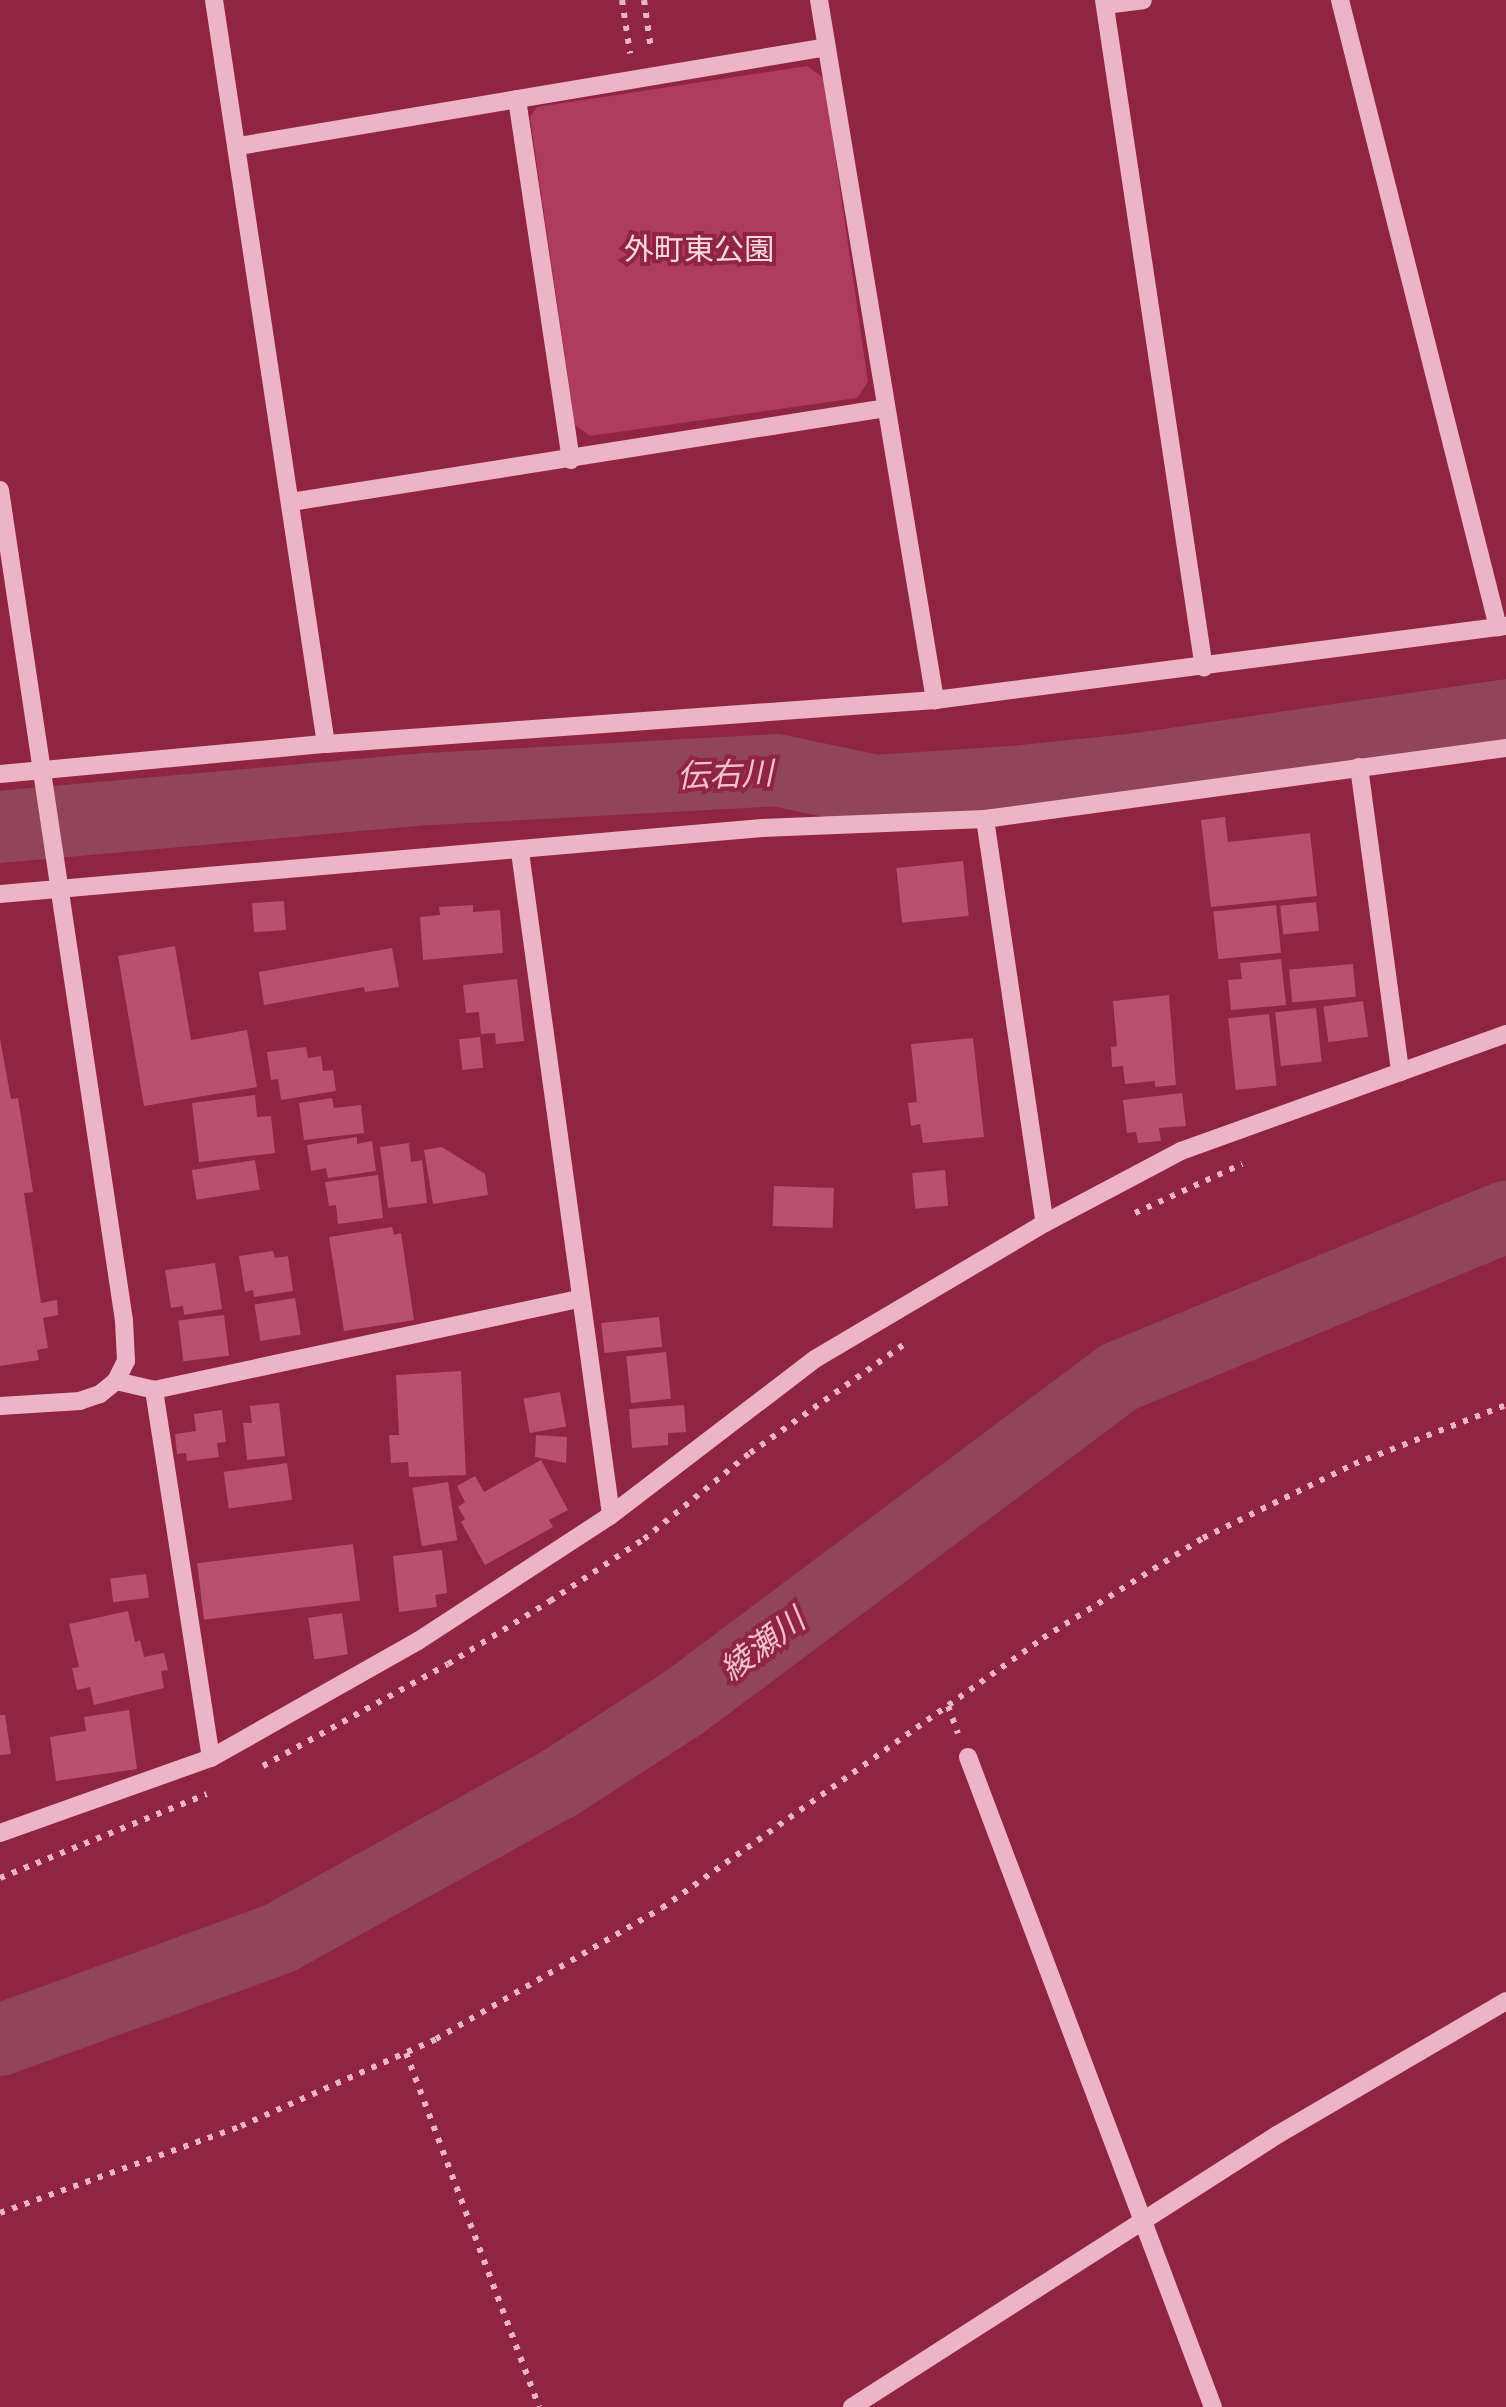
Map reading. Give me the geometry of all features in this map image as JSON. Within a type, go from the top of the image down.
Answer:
[{"type":"street","points":[[214,0],[326,744]]},
{"type":"street","points":[[819,0],[936,700]]},
{"type":"street","points":[[1142,0],[1104,2],[1204,668]]},
{"type":"street","points":[[0,774],[326,744],[936,700],[1204,668],[1502,626],[1340,0]]},
{"type":"street","points":[[239,146],[827,47]]},
{"type":"street","points":[[518,99],[571,460]]},
{"type":"street","points":[[291,502],[886,408]]},
{"type":"street","points":[[0,490],[124,1321],[126,1361],[116,1382],[100,1394],[80,1400],[0,1406]]},
{"type":"street","points":[[0,894],[520,852],[762,828],[985,819],[1506,748]]},
{"type":"street","points":[[1360,767],[1400,1072]]},
{"type":"street","points":[[985,819],[1045,1222]]},
{"type":"street","points":[[520,852],[578,1299],[611,1515]]},
{"type":"street","points":[[0,1834],[211,1758],[418,1641],[611,1515],[816,1359],[1045,1222],[1181,1151],[1506,1034]]},
{"type":"street","points":[[116,1382],[154,1390],[578,1299]]},
{"type":"street","points":[[154,1390],[211,1758]]},
{"type":"street","points":[[968,1757],[1212,2407]]},
{"type":"street","points":[[852,2407],[1278,2135],[1506,2001]]},
{"type":"path","points":[[622,0],[630,56],[641,62],[652,53],[644,0]]},
{"type":"path","points":[[1117,1222],[1249,1161]]},
{"type":"path","points":[[253,1772],[448,1664],[566,1591],[644,1539],[750,1453],[912,1338]]},
{"type":"path","points":[[0,2214],[241,2126],[406,2053],[522,1992],[662,1908],[1043,1638],[1203,1538],[1354,1464],[1506,1404]]},
{"type":"path","points":[[0,1878],[220,1789]]},
{"type":"path","points":[[406,2053],[540,2407]]},
{"type":"green space","name":"外町東公園","points":[[807,66],[824,78],[868,382],[857,398],[590,436],[575,425],[530,117],[537,107]]},
{"type":"building","points":[[1225,817],[1228,842],[1310,833],[1317,896],[1211,907],[1201,820]]},
{"type":"building","points":[[963,861],[969,916],[902,923],[896,868]]},
{"type":"building","points":[[284,901],[286,930],[254,932],[252,903]]},
{"type":"building","points":[[1316,902],[1319,931],[1283,935],[1280,906]]},
{"type":"building","points":[[473,905],[473,912],[500,910],[503,953],[423,960],[420,917],[440,915],[439,907]]},
{"type":"building","points":[[1276,905],[1281,953],[1218,959],[1213,912]]},
{"type":"building","points":[[175,946],[191,1040],[247,1030],[257,1087],[144,1106],[118,956]]},
{"type":"building","points":[[392,948],[399,987],[365,992],[364,987],[264,1005],[259,972]]},
{"type":"building","points":[[1281,959],[1286,1005],[1231,1010],[1228,980],[1242,979],[1240,963]]},
{"type":"building","points":[[1353,964],[1356,997],[1292,1002],[1289,970]]},
{"type":"building","points":[[517,979],[524,1041],[496,1044],[495,1033],[481,1034],[479,1012],[466,1013],[463,985]]},
{"type":"building","points":[[1169,995],[1176,1085],[1155,1087],[1155,1081],[1125,1084],[1123,1066],[1112,1067],[1111,1047],[1117,1046],[1113,1001]]},
{"type":"building","points":[[1363,1001],[1368,1037],[1328,1042],[1323,1007]]},
{"type":"building","points":[[1316,1008],[1322,1062],[1281,1066],[1275,1012]]},
{"type":"building","points":[[1269,1014],[1277,1086],[1236,1090],[1228,1018]]},
{"type":"building","points":[[480,1037],[483,1068],[462,1070],[459,1039]]},
{"type":"building","points":[[973,1038],[984,1137],[923,1143],[920,1124],[911,1126],[908,1103],[917,1102],[911,1044]]},
{"type":"building","points":[[0,1039],[11,1099],[18,1098],[33,1192],[24,1193],[41,1303],[57,1300],[58,1315],[43,1318],[48,1348],[37,1350],[39,1360],[0,1366]]},
{"type":"building","points":[[306,1047],[308,1058],[321,1056],[323,1071],[333,1070],[336,1091],[281,1100],[278,1079],[271,1080],[267,1052]]},
{"type":"building","points":[[1182,1093],[1186,1126],[1159,1128],[1161,1141],[1138,1143],[1136,1132],[1127,1133],[1123,1100]]},
{"type":"building","points":[[255,1095],[257,1117],[271,1116],[275,1153],[199,1162],[192,1103]]},
{"type":"building","points":[[332,1098],[334,1108],[361,1105],[364,1133],[304,1140],[299,1103]]},
{"type":"building","points":[[357,1137],[357,1144],[372,1141],[376,1171],[328,1178],[326,1168],[311,1171],[307,1145]]},
{"type":"building","points":[[409,1143],[411,1162],[422,1160],[427,1203],[388,1208],[380,1147]]},
{"type":"building","points":[[442,1147],[485,1174],[488,1195],[433,1204],[424,1150]]},
{"type":"building","points":[[255,1160],[260,1190],[196,1200],[192,1170]]},
{"type":"building","points":[[945,1170],[948,1206],[915,1209],[912,1173]]},
{"type":"building","points":[[378,1175],[383,1218],[338,1224],[336,1205],[329,1206],[325,1182]]},
{"type":"building","points":[[774,1186],[834,1188],[833,1228],[773,1226]]},
{"type":"building","points":[[392,1227],[394,1235],[401,1233],[414,1320],[344,1331],[329,1237]]},
{"type":"building","points":[[273,1251],[275,1258],[288,1256],[293,1291],[254,1297],[253,1290],[245,1292],[239,1256]]},
{"type":"building","points":[[215,1263],[222,1309],[184,1315],[183,1306],[171,1308],[165,1270]]},
{"type":"building","points":[[295,1298],[301,1335],[260,1341],[255,1304]]},
{"type":"building","points":[[224,1315],[229,1356],[183,1361],[178,1321]]},
{"type":"building","points":[[659,1317],[662,1347],[604,1353],[601,1323]]},
{"type":"building","points":[[666,1352],[671,1399],[631,1403],[626,1356]]},
{"type":"building","points":[[461,1371],[466,1475],[409,1477],[408,1462],[391,1463],[389,1435],[399,1435],[396,1375]]},
{"type":"building","points":[[560,1392],[566,1426],[530,1433],[524,1398]]},
{"type":"building","points":[[279,1403],[285,1456],[247,1460],[243,1423],[252,1423],[250,1406]]},
{"type":"building","points":[[684,1405],[686,1432],[668,1433],[668,1445],[632,1448],[629,1409]]},
{"type":"building","points":[[222,1410],[226,1442],[217,1443],[219,1457],[187,1461],[186,1453],[177,1454],[175,1434],[196,1431],[194,1414]]},
{"type":"building","points":[[536,1435],[567,1437],[566,1463],[535,1457]]},
{"type":"building","points":[[541,1460],[568,1510],[549,1520],[553,1527],[485,1565],[461,1522],[465,1519],[458,1507],[465,1502],[457,1486],[475,1476],[484,1492]]},
{"type":"building","points":[[287,1463],[292,1500],[229,1509],[224,1472]]},
{"type":"building","points":[[448,1482],[457,1540],[422,1546],[412,1488]]},
{"type":"building","points":[[353,1544],[360,1601],[204,1620],[197,1563]]},
{"type":"building","points":[[442,1550],[447,1593],[435,1595],[437,1607],[399,1612],[393,1556]]},
{"type":"building","points":[[146,1574],[149,1598],[113,1602],[110,1578]]},
{"type":"building","points":[[128,1611],[135,1642],[140,1640],[144,1657],[164,1653],[168,1670],[161,1671],[164,1688],[94,1705],[90,1687],[77,1690],[72,1668],[79,1667],[69,1624]]},
{"type":"building","points":[[342,1613],[348,1655],[314,1659],[308,1618]]},
{"type":"building","points":[[129,1710],[137,1769],[56,1781],[50,1737],[86,1731],[84,1717]]},
{"type":"building","points":[[0,1715],[5,1715],[11,1754],[0,1755]]},
{"type":"waterway","name":"伝右川","points":[[0,827],[430,789],[776,770],[876,791],[1013,782],[1138,769],[1506,715]]},
{"type":"waterway","name":"綾瀬川","points":[[0,2040],[280,1938],[558,1784],[683,1703],[1119,1377],[1506,1217]]}]
